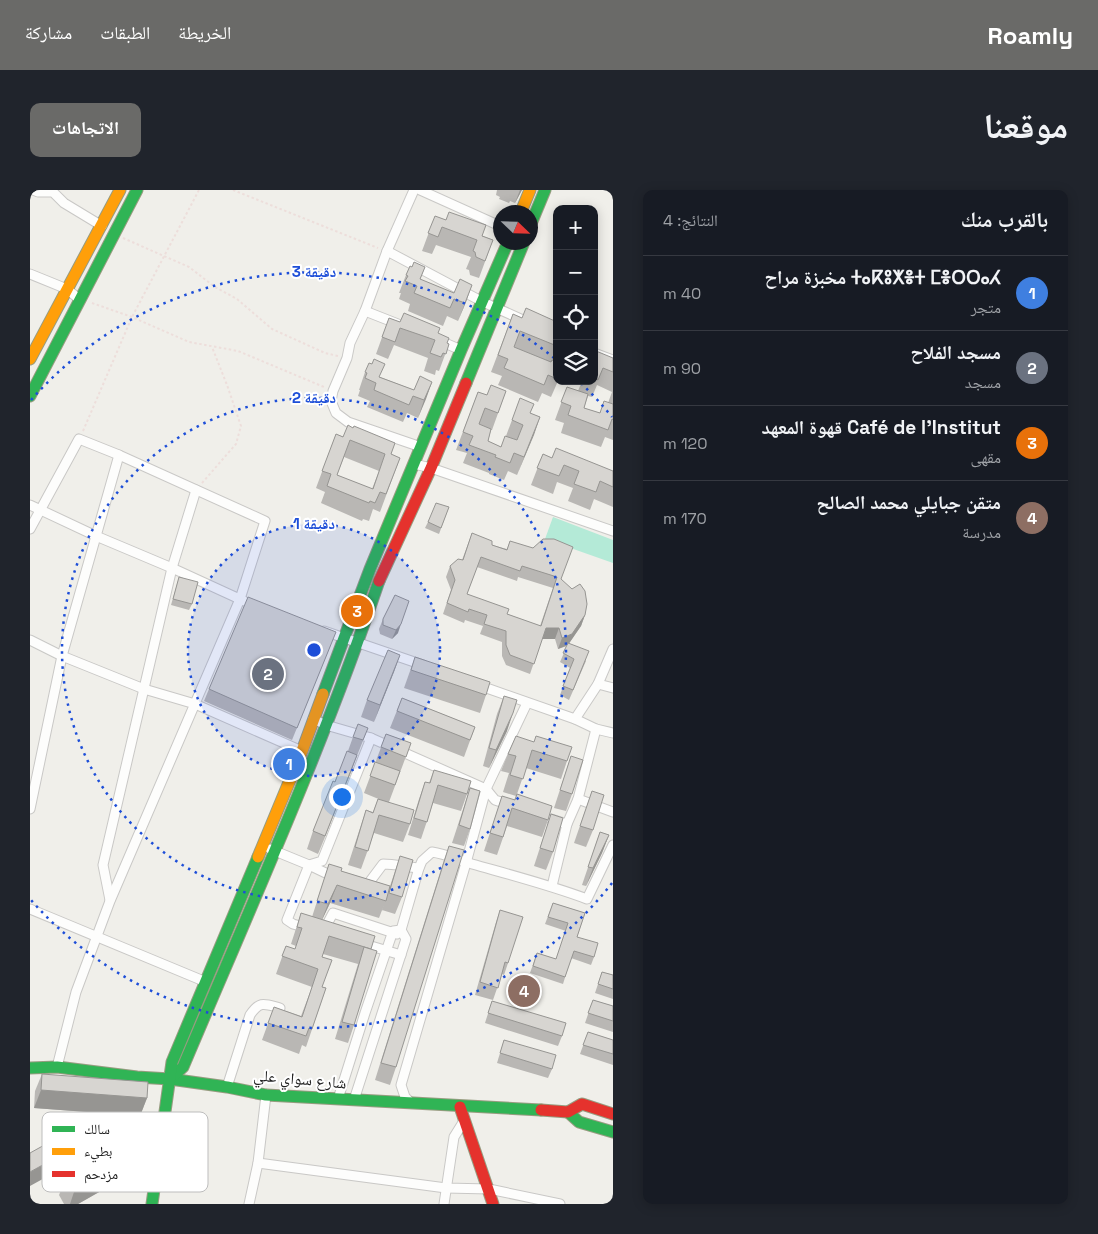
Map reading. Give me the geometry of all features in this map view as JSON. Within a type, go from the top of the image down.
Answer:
[{"type":"street","points":[[34,190],[38,192],[53,191],[64,203],[102,226]]},
{"type":"street","points":[[30,358],[120,190]]},
{"type":"street","points":[[30,396],[136,190]]},
{"type":"street","points":[[414,190],[350,343],[347,358],[333,390],[331,401],[336,412],[348,422],[420,447]]},
{"type":"street","points":[[420,190],[493,223]]},
{"type":"street","points":[[524,205],[530,190]]},
{"type":"street","points":[[538,207],[545,190]]},
{"type":"street","points":[[164,1112],[172,1062],[302,751],[370,569],[505,250]]},
{"type":"street","points":[[170,1078],[183,1067],[275,850],[358,644],[382,574],[432,468],[521,250]]},
{"type":"street","points":[[387,251],[483,302],[531,324]]},
{"type":"street","points":[[30,274],[67,289],[80,299]]},
{"type":"street","points":[[365,311],[405,327]]},
{"type":"street","points":[[430,337],[461,350]]},
{"type":"street","points":[[598,354],[613,360]]},
{"type":"street","points":[[30,529],[79,439],[265,521],[240,599],[110,900],[98,937],[76,992],[57,1067]]},
{"type":"street","points":[[30,809],[62,656],[119,455]]},
{"type":"street","points":[[414,464],[432,468],[613,531]]},
{"type":"street","points":[[110,900],[103,865],[172,568],[196,490]]},
{"type":"street","points":[[30,505],[257,606]]},
{"type":"street","points":[[370,569],[382,574]]},
{"type":"street","points":[[318,629],[430,668]]},
{"type":"street","points":[[30,640],[62,656],[144,689],[195,704],[302,751]]},
{"type":"street","points":[[576,719],[598,684],[613,649]]},
{"type":"street","points":[[466,681],[576,719],[596,729],[613,733]]},
{"type":"street","points":[[598,684],[613,688]]},
{"type":"street","points":[[411,1103],[405,1097],[401,1086],[486,789],[527,703]]},
{"type":"street","points":[[314,719],[326,725],[371,738],[486,789],[494,800],[522,809]]},
{"type":"street","points":[[552,886],[567,824],[578,799],[596,729]]},
{"type":"street","points":[[309,864],[322,861],[371,738]]},
{"type":"street","points":[[578,799],[613,812]]},
{"type":"street","points":[[540,815],[567,824]]},
{"type":"street","points":[[338,1099],[386,950],[397,931],[422,861],[432,852],[446,854],[466,862],[552,886],[587,899],[613,845]]},
{"type":"street","points":[[263,846],[309,864],[341,880]]},
{"type":"street","points":[[309,864],[287,920],[293,924],[327,933],[333,913],[397,931],[406,939],[354,1100]]},
{"type":"street","points":[[357,885],[364,888],[383,864],[419,868]]},
{"type":"street","points":[[30,909],[206,982]]},
{"type":"street","points":[[350,940],[401,955]]},
{"type":"street","points":[[227,1087],[250,1015],[255,1007],[264,1004],[280,1008]]},
{"type":"street","name":"شارع سواي علي","points":[[30,1068],[57,1067],[137,1077],[170,1078],[266,1095],[568,1112],[582,1104],[613,1114]]},
{"type":"street","points":[[249,1204],[258,1164],[266,1095]]},
{"type":"street","points":[[460,1107],[493,1204]]},
{"type":"street","name":"شارع سواي علي","points":[[568,1112],[579,1122],[613,1132]]},
{"type":"street","points":[[444,1204],[454,1137],[464,1121]]},
{"type":"street","points":[[258,1164],[446,1188],[489,1189],[560,1204]]},
{"type":"path","points":[[79,439],[132,317],[199,190]]},
{"type":"path","points":[[233,190],[387,251]]},
{"type":"path","points":[[114,234],[166,255],[189,267],[215,287],[238,299],[272,329],[325,353],[347,358]]},
{"type":"path","points":[[80,299],[132,317],[189,342],[238,351],[333,390]]},
{"type":"path","points":[[196,490],[236,444],[241,426],[212,347]]},
{"type":"green space","points":[[553,517],[613,540],[613,563],[545,539]]},
{"type":"building","points":[[449,212],[486,225],[482,236],[493,240],[485,261],[476,257],[473,251],[477,240],[442,227],[438,237],[428,233],[435,216],[446,220]]},
{"type":"building","points":[[414,262],[425,267],[420,279],[454,293],[460,279],[472,285],[465,303],[454,299],[450,308],[414,293],[417,286],[405,281],[410,266],[412,267]]},
{"type":"building","points":[[526,308],[553,320],[553,344],[520,331],[514,347],[551,362],[553,360],[553,377],[548,375],[544,385],[504,368],[508,359],[498,355],[513,314],[522,318]]},
{"type":"building","points":[[404,313],[440,328],[438,333],[449,338],[446,354],[443,353],[441,357],[430,353],[435,340],[400,328],[395,342],[382,337],[389,318],[400,322]]},
{"type":"building","points":[[598,352],[613,358],[613,372],[603,368],[598,380]]},
{"type":"building","points":[[374,359],[385,364],[379,377],[414,390],[420,376],[432,382],[424,400],[413,396],[409,405],[374,390],[376,383],[365,378],[367,373],[365,372],[369,363],[372,364]]},
{"type":"building","points":[[491,385],[506,391],[498,413],[485,408],[479,424],[491,429],[488,441],[501,447],[505,436],[517,440],[523,425],[512,420],[520,398],[534,404],[530,413],[540,417],[524,457],[514,453],[510,463],[495,457],[496,455],[469,445],[473,436],[463,432],[478,392],[487,395]]},
{"type":"building","points":[[567,387],[588,394],[584,408],[600,413],[604,401],[613,404],[613,420],[608,430],[568,415],[571,406],[561,402]]},
{"type":"building","points":[[348,425],[395,443],[391,454],[400,458],[386,494],[380,492],[375,503],[370,501],[369,503],[327,486],[331,474],[322,471],[336,434],[343,437]],"holes":[[[350,440],[385,454],[373,489],[337,475]]]},
{"type":"building","points":[[556,448],[613,471],[613,487],[600,481],[596,492],[574,484],[579,471],[564,465],[559,476],[537,468],[543,454],[552,458]]},
{"type":"building","points":[[436,503],[449,507],[441,528],[428,522]]},
{"type":"building","points":[[472,533],[492,541],[492,545],[507,550],[510,541],[533,548],[543,539],[554,539],[573,547],[561,579],[572,589],[580,584],[585,591],[587,604],[585,615],[572,634],[562,638],[559,628],[546,628],[534,664],[510,655],[506,645],[506,631],[484,624],[487,615],[469,609],[468,612],[447,603],[455,580],[450,566],[458,559],[463,560]],"holes":[[[481,557],[520,571],[522,566],[557,577],[541,626],[507,614],[509,609],[467,594]]]},
{"type":"building","points":[[179,577],[198,582],[192,604],[173,599]]},
{"type":"building","points":[[395,595],[409,601],[401,624],[396,630],[383,625],[383,619]]},
{"type":"building","points":[[248,597],[336,632],[297,728],[209,689]]},
{"type":"building","points":[[568,643],[589,651],[573,690],[563,686],[574,659],[563,653]]},
{"type":"building","points":[[388,650],[400,655],[380,705],[367,700]]},
{"type":"building","points":[[415,657],[490,682],[486,695],[411,670]]},
{"type":"building","points":[[504,696],[517,700],[496,750],[489,748]]},
{"type":"building","points":[[402,698],[475,727],[470,740],[397,711]]},
{"type":"building","points":[[358,724],[368,728],[363,740],[353,737]]},
{"type":"building","points":[[386,734],[411,743],[406,757],[381,747]]},
{"type":"building","points":[[516,736],[534,742],[536,736],[572,747],[567,761],[532,750],[523,779],[510,775],[516,756],[508,754]]},
{"type":"building","points":[[347,751],[357,755],[325,836],[313,831]]},
{"type":"building","points":[[571,756],[583,760],[572,794],[560,790]]},
{"type":"building","points":[[375,762],[400,771],[395,785],[370,776]]},
{"type":"building","points":[[434,770],[471,781],[467,794],[438,785],[427,822],[414,818],[425,782],[430,783]]},
{"type":"building","points":[[470,788],[480,791],[470,829],[459,825]]},
{"type":"building","points":[[592,791],[604,795],[593,830],[580,826]]},
{"type":"building","points":[[517,794],[552,806],[548,820],[512,808],[503,837],[490,833],[502,796],[515,800]]},
{"type":"building","points":[[378,799],[414,810],[410,824],[379,815],[368,851],[355,847],[366,810],[373,813]]},
{"type":"building","points":[[551,814],[563,818],[553,852],[540,848]]},
{"type":"building","points":[[600,832],[609,835],[593,868],[588,867]]},
{"type":"building","points":[[449,846],[464,850],[396,1067],[381,1063]]},
{"type":"building","points":[[400,856],[413,860],[402,897],[389,893]]},
{"type":"building","points":[[329,864],[342,868],[341,871],[390,886],[386,901],[337,885],[328,904],[317,901]]},
{"type":"building","points":[[553,903],[585,913],[577,937],[598,943],[594,957],[574,951],[565,977],[533,966],[537,953],[556,959],[568,923],[548,917]]},
{"type":"building","points":[[500,910],[523,917],[508,963],[505,962],[498,988],[480,982]]},
{"type":"building","points":[[301,913],[375,936],[371,949],[329,936],[322,957],[332,960],[322,987],[326,988],[312,1029],[309,1028],[306,1036],[268,1023],[274,1007],[302,1017],[318,969],[282,956],[286,946],[295,949],[302,928],[297,927]]},
{"type":"building","points":[[364,947],[377,951],[354,1025],[342,1022]]},
{"type":"building","points":[[602,972],[613,975],[613,989],[598,984]]},
{"type":"building","points":[[593,1000],[613,1006],[613,1021],[588,1013]]},
{"type":"building","points":[[492,1001],[566,1023],[562,1036],[488,1013]]},
{"type":"building","points":[[588,1032],[613,1040],[613,1054],[583,1045]]},
{"type":"building","points":[[504,1040],[556,1055],[552,1069],[500,1053]]},
{"type":"building","points":[[42,1074],[148,1082],[147,1098],[41,1090]]},
{"type":"building","points":[[42,1146],[42,1165],[30,1172],[30,1153]]},
{"type":"traffic: fast","points":[[30,396],[137,190]]},
{"type":"traffic: fast","points":[[538,207],[545,190]]},
{"type":"traffic: fast","points":[[323,694],[370,569],[505,250]]},
{"type":"traffic: fast","points":[[466,383],[521,250]]},
{"type":"traffic: fast","points":[[170,1079],[183,1067],[260,886],[334,704],[379,581]]},
{"type":"traffic: fast","points":[[165,1112],[172,1062],[258,857]]},
{"type":"traffic: fast","points":[[30,1068],[57,1067],[170,1079],[266,1095],[541,1110]]},
{"type":"traffic: fast","points":[[568,1112],[579,1122],[613,1132]]},
{"type":"traffic: fast","points":[[152,1204],[154,1192]]},
{"type":"traffic: slow","points":[[30,359],[120,190]]},
{"type":"traffic: slow","points":[[524,205],[530,190]]},
{"type":"traffic: slow","points":[[258,857],[302,751],[323,694]]},
{"type":"traffic: jam","points":[[379,581],[431,468],[466,383]]},
{"type":"traffic: jam","points":[[541,1110],[568,1112],[582,1104],[613,1114]]},
{"type":"traffic: jam","points":[[460,1107],[493,1204]]},
{"type":"place","name":"Café de l'Institut قهوة المعهد","points":[[357,611]]},
{"type":"place","name":"مسجد الفلاح","points":[[268,674]]},
{"type":"place","name":"ⵜⴰⴽⵓⵅⴻⵜ ⵎⴻⵔⵔⴰⵃ مخبزة مراح","points":[[289,764]]},
{"type":"place","name":"متقن جبايلي محمد الصالح","points":[[524,991]]}]
